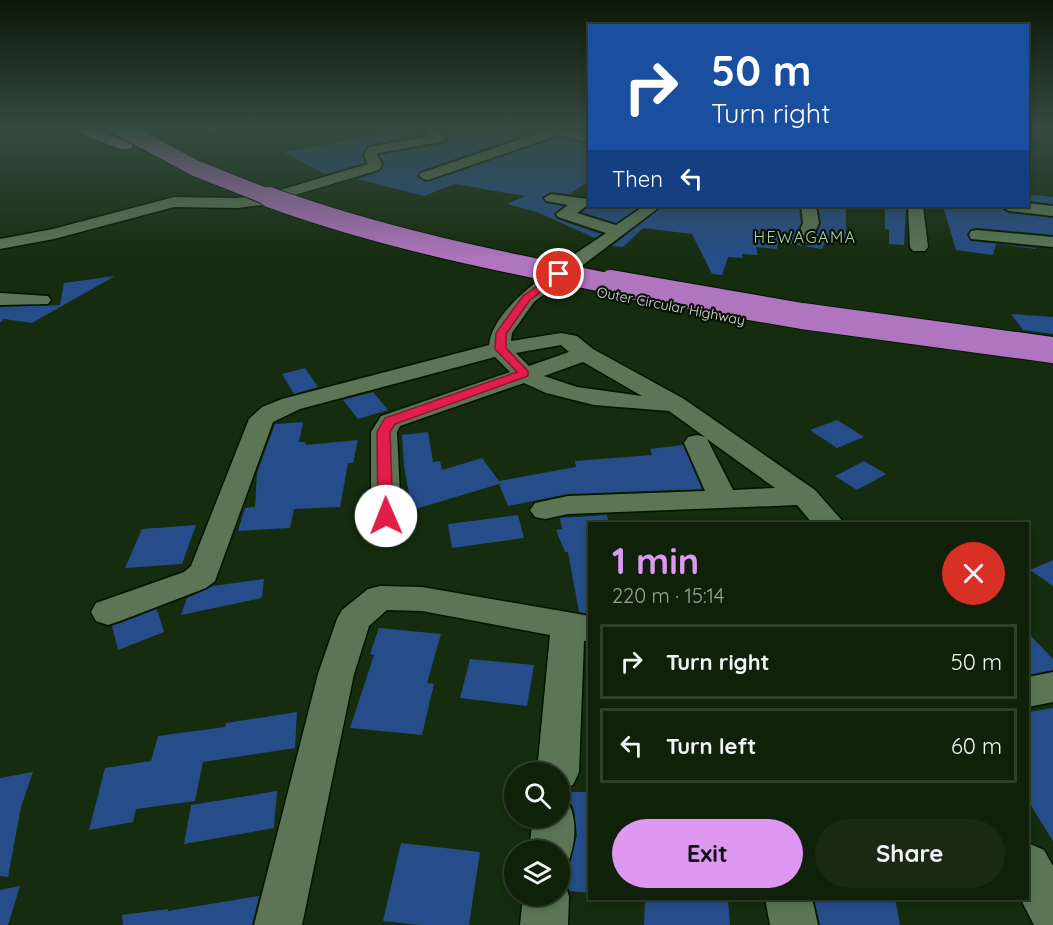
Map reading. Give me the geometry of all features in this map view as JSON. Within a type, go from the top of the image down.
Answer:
[{"type":"highway","name":"Outer Circular Highway","points":[[180,173],[274,212],[395,247],[560,286],[760,323],[1053,365]]},
{"type":"highway","name":"Outer Circular Highway","points":[[213,173],[244,187],[310,210],[384,232],[618,285],[765,311],[1053,350]]},
{"type":"street","points":[[0,244],[54,234],[174,202],[261,201],[354,173]]},
{"type":"street","points":[[426,176],[434,173]]},
{"type":"street","points":[[550,198],[583,202],[564,214],[618,231]]},
{"type":"street","points":[[652,207],[527,298],[501,333],[500,349],[524,373],[554,387],[594,399],[637,404],[675,404]]},
{"type":"street","points":[[804,239],[811,224],[809,207]]},
{"type":"street","points":[[915,207],[919,247]]},
{"type":"street","points":[[1018,207],[1053,211]]},
{"type":"street","points":[[978,235],[1053,242]]},
{"type":"street","points":[[0,299],[41,300]]},
{"type":"street","points":[[108,612],[195,580],[204,573],[262,419],[271,412],[291,404],[500,349],[561,339],[569,341],[585,354],[675,404],[805,496],[828,522]]},
{"type":"street","points":[[386,516],[384,432],[390,421],[524,373],[585,354]]},
{"type":"street","points":[[697,443],[724,500]]},
{"type":"street","points":[[545,510],[556,506],[621,514],[724,500],[805,496]]},
{"type":"street","points":[[278,925],[336,674],[354,619],[380,598],[422,599],[579,627],[559,762]]},
{"type":"street","points":[[1029,692],[1053,687]]},
{"type":"street","points":[[1029,868],[1053,912]]},
{"type":"street","points":[[789,900],[794,925]]},
{"type":"street","points":[[544,925],[545,906]]},
{"type":"building","points":[[374,173],[419,173],[417,177],[425,182],[451,173],[588,173],[588,181],[570,194],[551,192],[542,197],[546,203],[563,206],[554,214],[557,219],[601,234],[595,238],[537,212],[507,204],[525,196],[455,184],[424,196],[357,179]]},
{"type":"building","points":[[1029,194],[1053,197],[1053,204],[1029,201]]},
{"type":"building","points":[[589,207],[640,207],[616,223],[582,212]]},
{"type":"building","points":[[662,207],[799,207],[801,223],[794,240],[804,246],[812,244],[821,224],[818,207],[846,207],[846,241],[826,239],[822,249],[778,242],[777,249],[756,247],[758,255],[742,254],[743,258],[728,257],[722,275],[712,274],[692,234],[643,228],[623,247],[612,246]]},
{"type":"building","points":[[885,207],[906,207],[904,245],[889,244],[889,230],[885,229]]},
{"type":"building","points":[[943,207],[999,207],[1009,213],[1053,218],[1053,235],[977,228],[971,229],[967,234],[971,241],[1036,248],[1036,249],[996,244],[993,255],[956,250]]},
{"type":"building","points":[[115,276],[32,323],[4,319],[0,323],[0,307],[60,305],[64,283]]},
{"type":"building","points":[[1011,314],[1053,317],[1053,334],[1023,330]]},
{"type":"building","points":[[305,368],[318,387],[294,394],[282,374]]},
{"type":"building","points":[[373,392],[388,410],[358,419],[343,400]]},
{"type":"building","points":[[837,420],[864,437],[837,448],[810,430]]},
{"type":"building","points":[[303,422],[299,442],[305,442],[306,445],[358,440],[353,463],[348,463],[340,507],[294,509],[290,528],[238,531],[245,508],[255,507],[257,473],[275,424]]},
{"type":"building","points":[[428,432],[433,462],[440,461],[442,470],[482,458],[499,481],[576,467],[575,461],[652,455],[650,449],[683,445],[702,489],[568,494],[508,506],[499,484],[412,510],[404,466],[402,435]]},
{"type":"building","points":[[864,461],[886,474],[857,490],[835,476]]},
{"type":"building","points":[[518,515],[524,538],[452,548],[448,524]]},
{"type":"building","points":[[607,515],[609,522],[588,522],[588,614],[579,612],[568,552],[565,552],[556,530],[562,529],[560,518]]},
{"type":"building","points":[[196,525],[182,564],[125,568],[142,529]]},
{"type":"building","points":[[1053,560],[1053,586],[1030,570]]},
{"type":"building","points":[[264,579],[262,598],[181,615],[187,598],[213,586]]},
{"type":"building","points":[[157,609],[164,632],[118,650],[112,626]]},
{"type":"building","points":[[379,628],[441,634],[427,683],[434,684],[422,735],[350,728],[374,655],[370,654]]},
{"type":"building","points":[[1029,634],[1053,659],[1053,670],[1029,675]]},
{"type":"building","points":[[470,659],[534,665],[527,706],[460,698]]},
{"type":"building","points":[[1053,708],[1053,841],[1029,803],[1029,712]]},
{"type":"building","points":[[297,712],[295,748],[203,762],[195,801],[136,809],[133,822],[89,830],[105,768],[151,761],[158,736],[225,727],[226,723]]},
{"type":"building","points":[[33,772],[21,807],[8,877],[0,876],[0,778]]},
{"type":"building","points":[[277,791],[274,828],[184,844],[191,805]]},
{"type":"building","points":[[570,792],[588,792],[588,893],[570,891],[570,863],[577,835],[574,810],[570,801]]},
{"type":"building","points":[[401,843],[480,852],[469,925],[420,925],[383,921]]},
{"type":"building","points":[[20,886],[8,925],[0,925],[0,890]]},
{"type":"building","points":[[259,896],[252,925],[123,925],[122,915],[168,909],[168,911]]},
{"type":"building","points":[[645,900],[728,900],[730,925],[644,925]]},
{"type":"building","points":[[814,900],[895,900],[900,925],[820,925]]},
{"type":"district","name":"HEWAGAMA","points":[[805,237]]},
{"type":"route","points":[[386,516],[384,432],[390,421],[524,373],[500,349],[501,333],[527,298],[559,274]]}]
